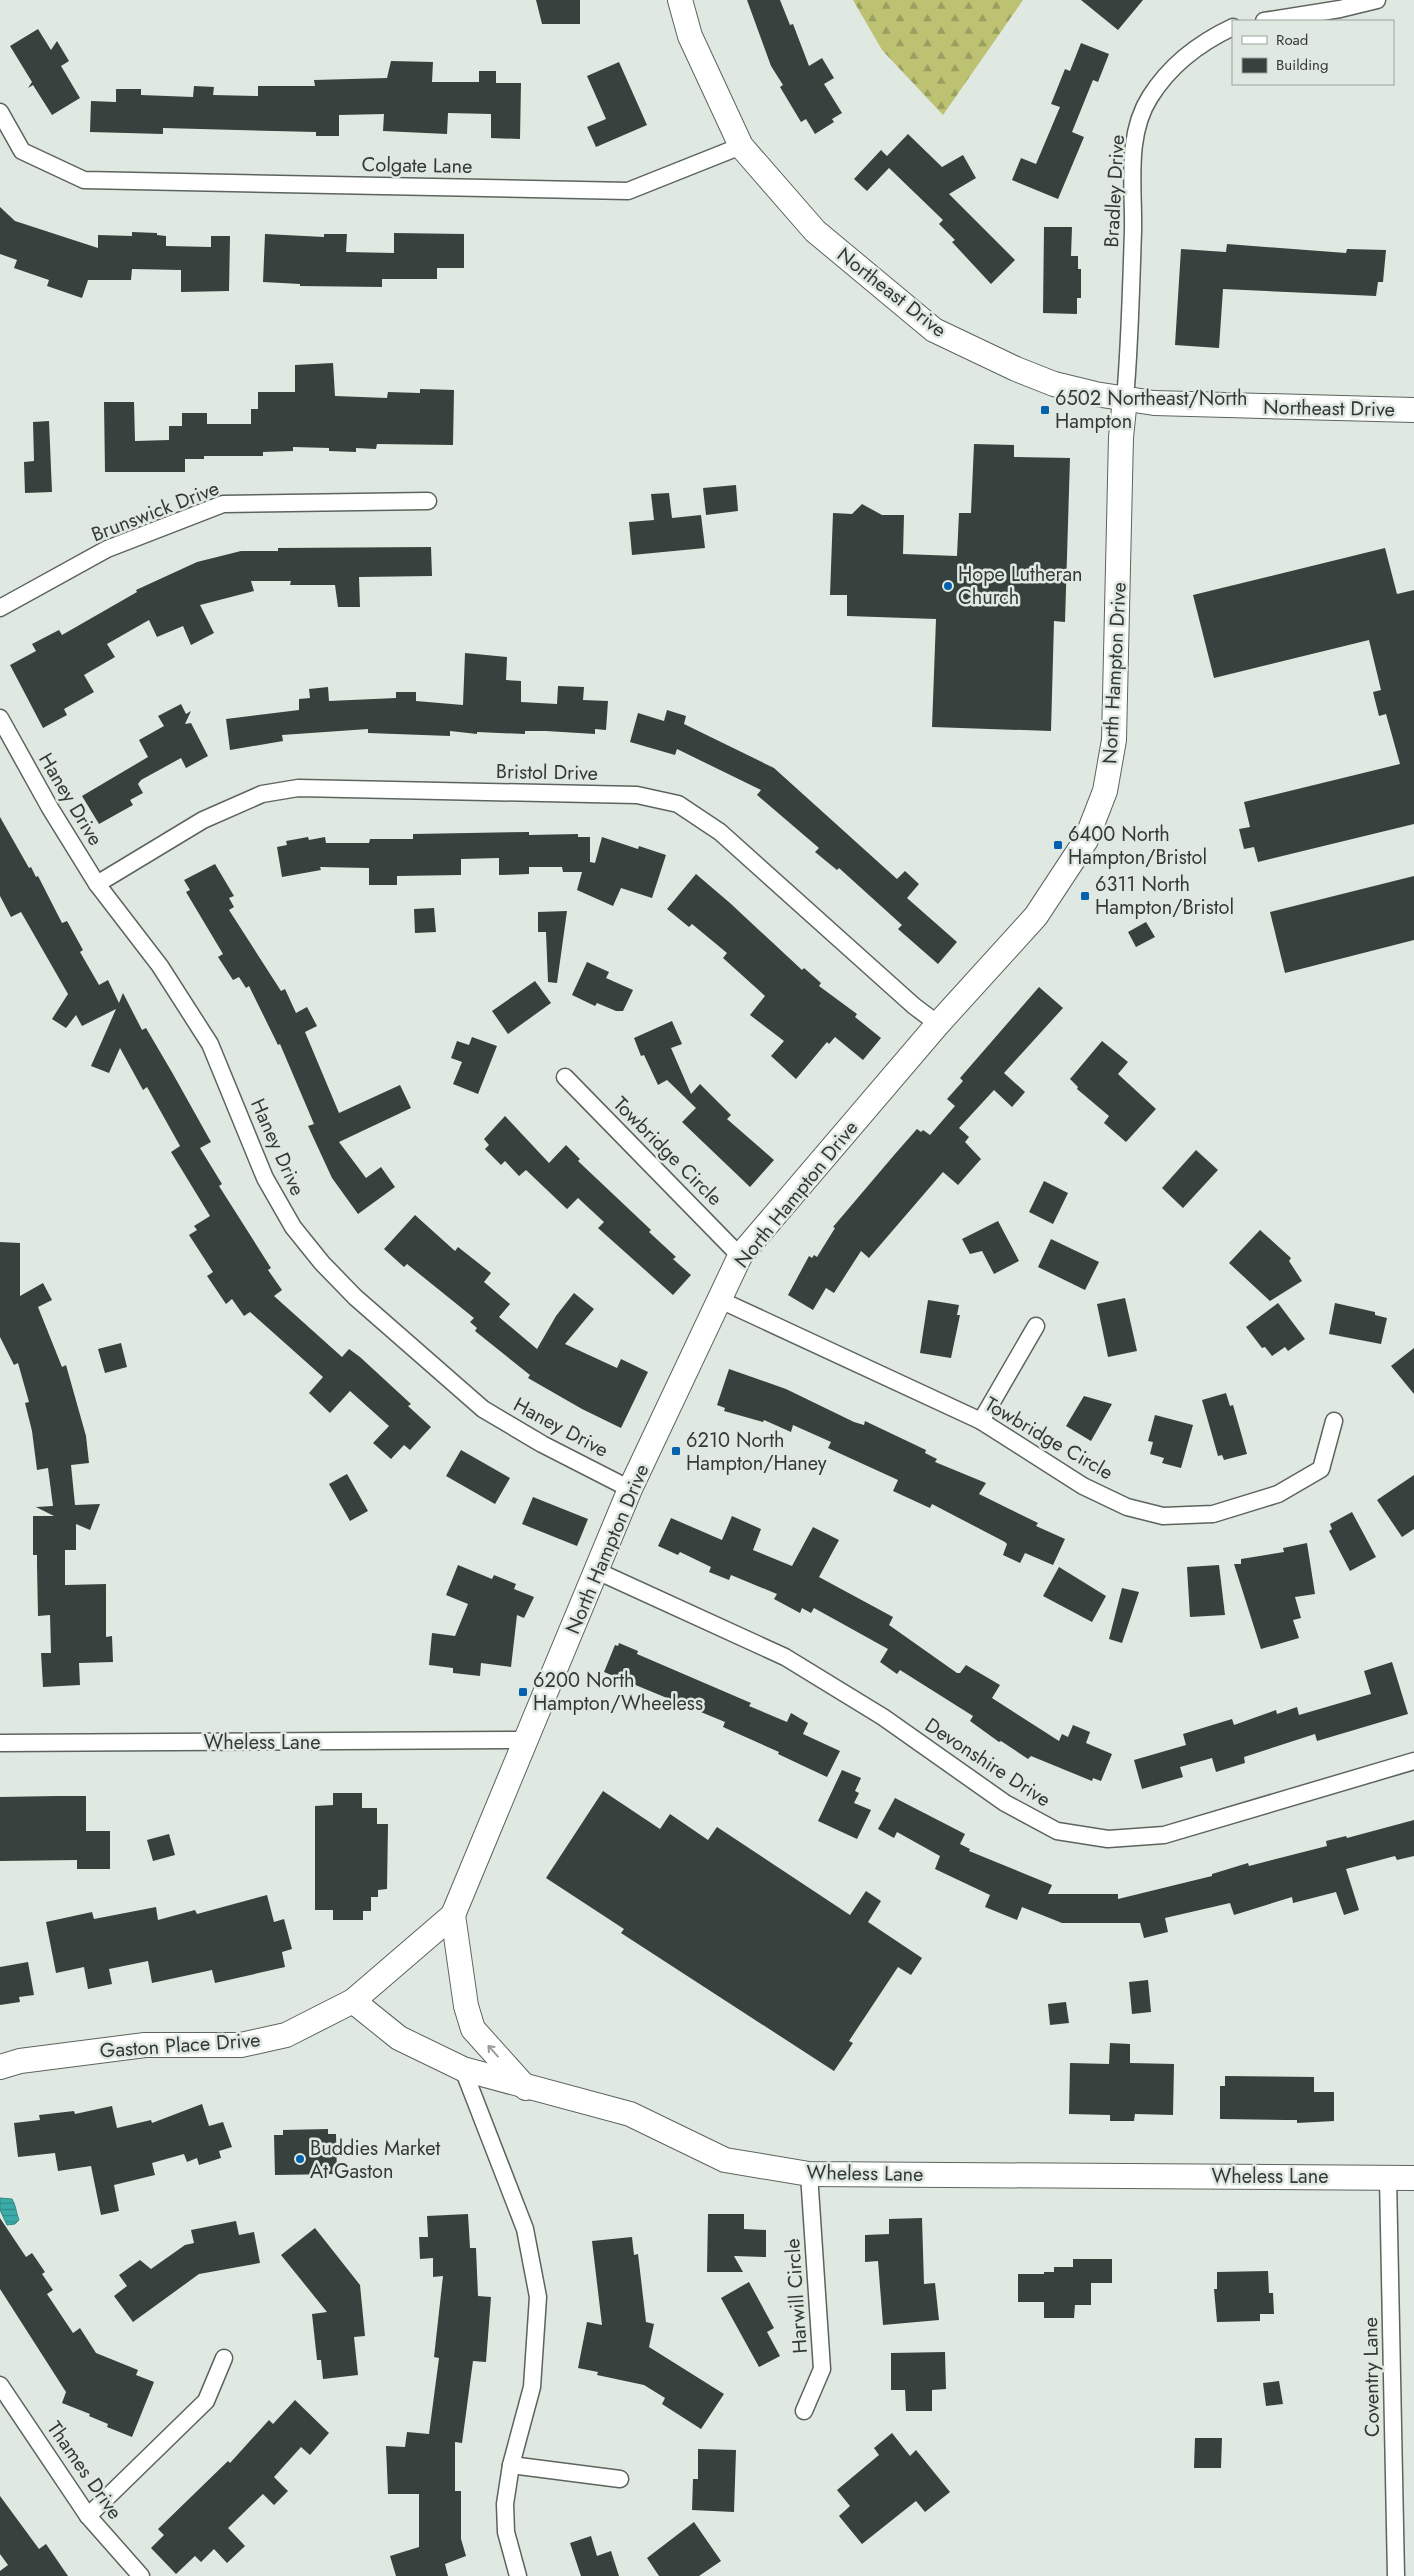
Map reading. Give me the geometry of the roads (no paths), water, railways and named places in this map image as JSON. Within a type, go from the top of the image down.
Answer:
[{"type":"street","name":"Northeast Drive","points":[[680,0],[690,36],[741,146],[815,231],[934,330],[1016,368],[1054,384],[1080,392],[1154,403],[1414,410]]},
{"type":"street","points":[[1271,20],[1340,10],[1377,0]]},
{"type":"street","name":"Bradley Drive","points":[[1125,399],[1129,342],[1134,139],[1149,98],[1175,65],[1208,39],[1232,27]]},
{"type":"street","name":"Colgate Lane","points":[[0,112],[22,151],[84,180],[628,191],[741,146]]},
{"type":"street","name":"North Hampton Drive","points":[[353,2001],[453,1915],[630,1489],[718,1299],[740,1256],[938,1024],[1036,916],[1086,840],[1105,791],[1114,740],[1121,438],[1125,399]]},
{"type":"street","name":"Brunswick Drive","points":[[0,608],[107,549],[224,504],[428,501]]},
{"type":"street","name":"Haney Drive","points":[[0,718],[50,808],[97,884],[160,966],[210,1044],[265,1178],[292,1227],[322,1263],[355,1297],[483,1409],[542,1444],[630,1489]]},
{"type":"street","name":"Bristol Drive","points":[[97,884],[203,820],[262,794],[298,788],[637,795],[678,804],[720,832],[914,1006],[938,1024]]},
{"type":"street","name":"Towbridge Circle","points":[[565,1077],[740,1256]]},
{"type":"street","name":"Towbridge Circle","points":[[718,1299],[981,1421],[1084,1486],[1127,1507],[1163,1516],[1212,1514],[1278,1494],[1322,1469],[1334,1422]]},
{"type":"street","points":[[981,1421],[1036,1326]]},
{"type":"street","name":"Devonshire Drive","points":[[596,1571],[786,1656],[883,1717],[1006,1803],[1057,1831],[1108,1839],[1164,1835],[1414,1761]]},
{"type":"street","name":"Wheless Lane","points":[[0,1744],[525,1740]]},
{"type":"street","points":[[453,1915],[466,2006],[473,2029],[526,2088]]},
{"type":"street","name":"Wheless Lane","points":[[353,2001],[399,2038],[463,2069],[526,2088],[630,2114],[725,2160],[809,2174],[1414,2178]]},
{"type":"street","name":"Gaston Place Drive","points":[[0,2067],[20,2061],[145,2045],[240,2045],[286,2035],[353,2001]]},
{"type":"street","points":[[463,2069],[525,2230],[538,2297],[532,2387],[511,2465],[505,2504],[506,2532],[518,2576]]},
{"type":"street","name":"Harwill Circle","points":[[804,2411],[822,2369],[809,2174]]},
{"type":"street","name":"Coventry Lane","points":[[1388,2177],[1396,2576]]},
{"type":"street","points":[[88,2516],[206,2402],[224,2358]]},
{"type":"street","name":"Thames Drive","points":[[0,2385],[88,2516],[140,2576]]},
{"type":"street","points":[[511,2465],[620,2479]]},
{"type":"water","points":[[0,2198],[12,2199],[19,2220],[15,2224],[7,2225],[0,2210]]},
{"type":"place","name":"6502 Northeast/North Hampton","points":[[1045,410]]},
{"type":"place","name":"Hope Lutheran Church","points":[[948,586]]},
{"type":"place","name":"6400 North Hampton/Bristol","points":[[1058,845]]},
{"type":"place","name":"6311 North Hampton/Bristol","points":[[1085,896]]},
{"type":"place","name":"6210 North Hampton/Haney","points":[[676,1451]]},
{"type":"place","name":"6200 North Hampton/Wheeless","points":[[523,1692]]},
{"type":"place","name":"Buddies Market At Gaston","points":[[300,2159]]}]
